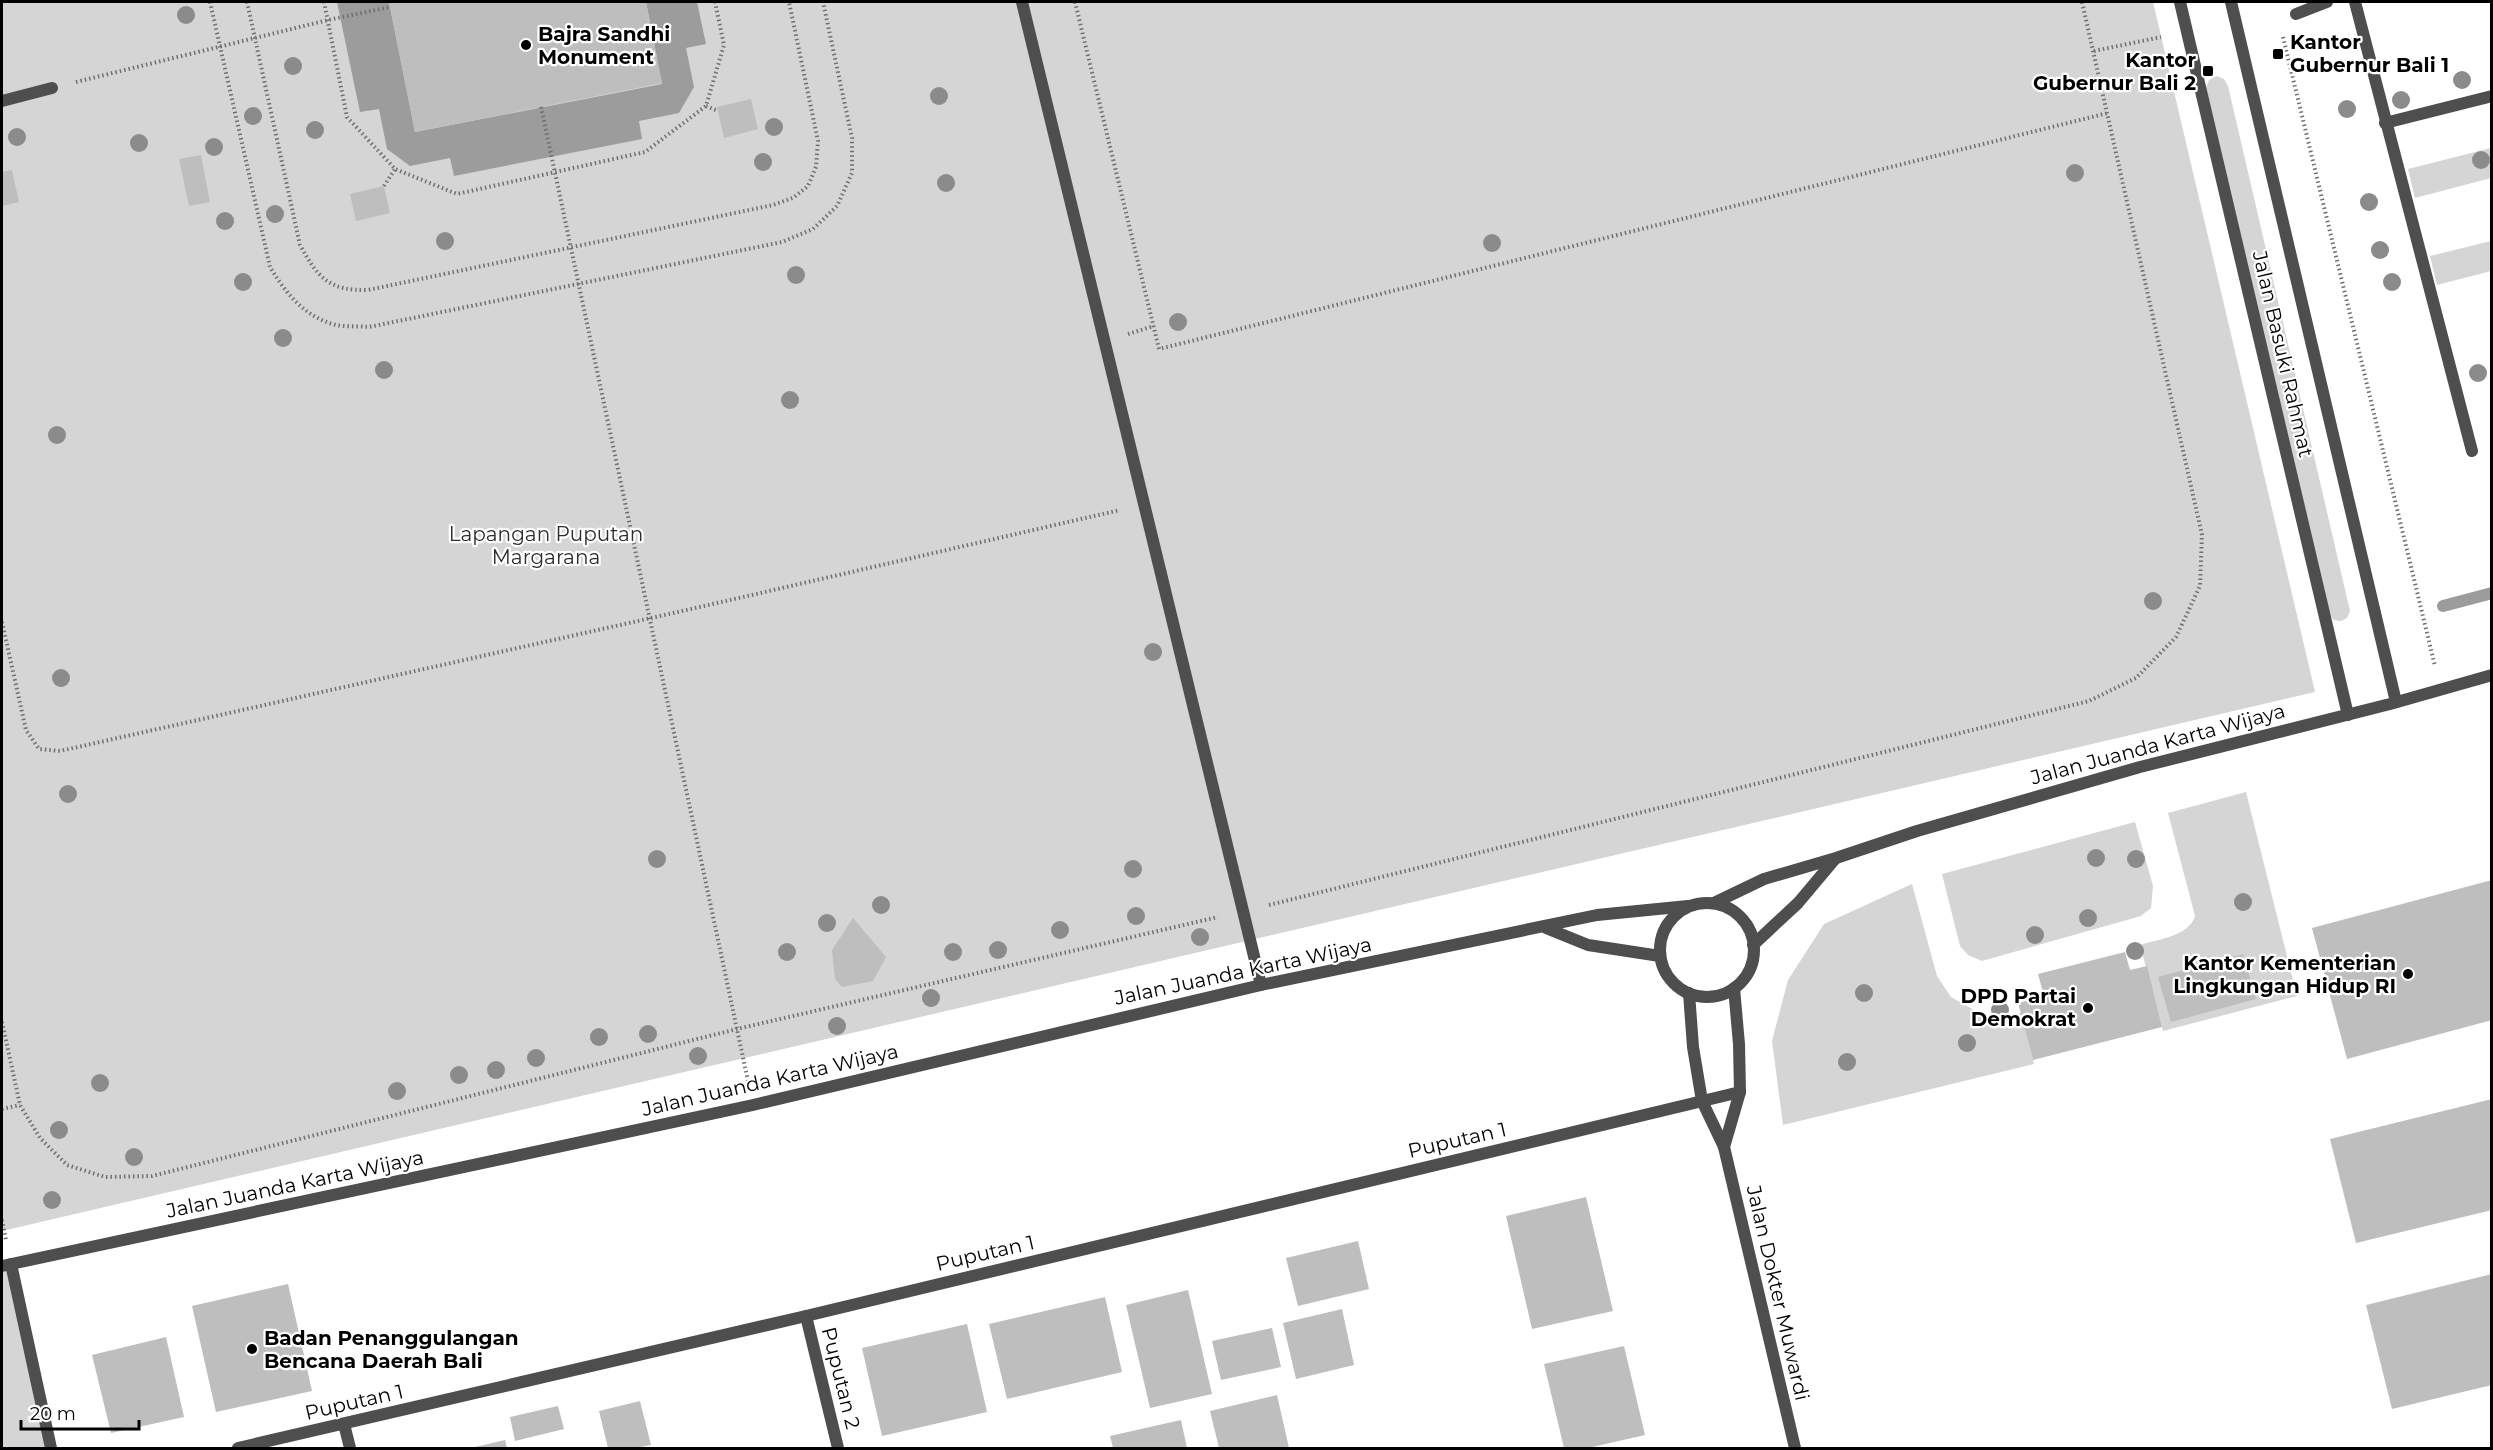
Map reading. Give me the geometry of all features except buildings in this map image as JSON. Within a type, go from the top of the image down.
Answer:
[{"type":"street","points":[[1022,2],[1261,985]]},
{"type":"street","name":"Jalan Basuki Rahmat","points":[[2180,2],[2348,714]]},
{"type":"street","name":"Jalan Basuki Rahmat","points":[[2230,2],[2396,702]]},
{"type":"street","points":[[2296,14],[2327,2]]},
{"type":"street","points":[[2355,2],[2472,451]]},
{"type":"street","points":[[2,101],[52,88]]},
{"type":"street","points":[[2385,123],[2492,96]]},
{"type":"street","name":"Jalan Juanda Karta Wijaya","points":[[1714,903],[1764,879],[1917,831],[2130,770],[2492,675]]},
{"type":"street","points":[[1754,945],[1798,903],[1836,858]]},
{"type":"street","points":[[1714,903],[1736,913],[1745,922],[1754,945],[1749,969],[1734,988],[1712,997],[1689,993],[1675,984],[1665,972],[1660,956],[1662,938],[1668,922],[1689,906],[1714,903]]},
{"type":"street","name":"Jalan Juanda Karta Wijaya","points":[[6,1265],[753,1104],[1261,985],[1597,915],[1689,906]]},
{"type":"street","points":[[1545,927],[1588,945],[1660,956]]},
{"type":"street","name":"Jalan Dokter Muwardi","points":[[1724,1147],[1740,1092],[1734,988]]},
{"type":"street","name":"Jalan Dokter Muwardi","points":[[1689,993],[1693,1047],[1702,1101],[1724,1147],[1795,1449]]},
{"type":"street","name":"Puputan 1","points":[[238,1449],[806,1316],[1740,1092]]},
{"type":"street","points":[[6,1265],[51,1449]]},
{"type":"street","name":"Puputan 2","points":[[806,1316],[838,1449]]},
{"type":"street","points":[[344,1424],[350,1449]]},
{"type":"path","points":[[210,2],[270,267],[285,292],[308,312],[335,324],[369,327],[782,242],[813,229],[837,206],[852,173],[852,138],[823,2]]},
{"type":"path","points":[[248,2],[300,245],[312,267],[328,283],[346,290],[368,290],[773,205],[793,198],[808,186],[816,167],[818,141],[789,2]]},
{"type":"path","points":[[324,2],[347,117],[396,169],[457,194],[645,152],[706,106],[724,45],[714,2]]},
{"type":"path","points":[[1075,2],[1159,349],[2108,113]]},
{"type":"path","points":[[2,1022],[20,1105],[40,1138],[67,1165],[105,1177],[152,1176],[737,1029],[1243,911],[2089,701],[2136,678],[2176,637],[2200,586],[2202,535],[2082,2]]},
{"type":"path","points":[[52,88],[340,17],[390,7]]},
{"type":"path","points":[[2280,28],[2441,690]]},
{"type":"path","points":[[2094,51],[2145,40]]},
{"type":"path","points":[[706,106],[718,111]]},
{"type":"path","points":[[541,107],[753,1104]]},
{"type":"path","points":[[384,186],[396,169]]},
{"type":"path","points":[[2,622],[26,730],[39,749],[60,751],[1144,504]]},
{"type":"path","points":[[2,1108],[20,1105]]},
{"type":"green space","name":"Lapangan Puputan Margarana","points":[[2,2],[2153,2],[2315,692],[2,1231]]},
{"type":"green space","points":[[2217,76],[2224,79],[2228,86],[2350,611],[2347,618],[2341,621],[2334,620],[2330,616],[2206,88],[2209,80]]},
{"type":"green space","points":[[2491,148],[2491,178],[2415,198],[2408,169]]},
{"type":"green space","points":[[2491,241],[2491,271],[2437,285],[2430,256]]},
{"type":"green space","points":[[2246,792],[2297,996],[2163,1031],[2140,945],[2180,932],[2192,923],[2195,916],[2168,813]]},
{"type":"green space","points":[[2135,822],[2153,886],[2151,908],[2141,916],[1982,961],[1968,955],[1960,946],[1942,874]]},
{"type":"green space","points":[[1912,884],[1937,976],[1951,997],[1981,1014],[1997,1018],[2021,1013],[2034,1064],[1783,1125],[1772,1041],[1788,980],[1824,924]]},
{"type":"green space","points":[[9,1267],[49,1448],[2,1448],[2,1269]]},
{"type":"shaded area","points":[[337,2],[389,2],[415,132],[662,84],[646,2],[697,2],[706,44],[686,48],[694,87],[679,113],[639,121],[642,139],[454,176],[450,158],[410,166],[387,149],[379,109],[360,112]]},
{"type":"waterway","points":[[2443,606],[2492,593]]},
{"type":"place","name":"Bajra Sandhi Monument","points":[[526,45]]},
{"type":"place","name":"Kantor Gubernur Bali 1","points":[[2278,54]]},
{"type":"place","name":"Kantor Gubernur Bali 2","points":[[2208,71]]},
{"type":"place","name":"Kantor Kementerian Lingkungan Hidup RI","points":[[2408,974]]},
{"type":"place","name":"DPD Partai Demokrat","points":[[2088,1008]]},
{"type":"place","name":"Badan Penanggulangan Bencana Daerah Bali","points":[[252,1349]]}]
